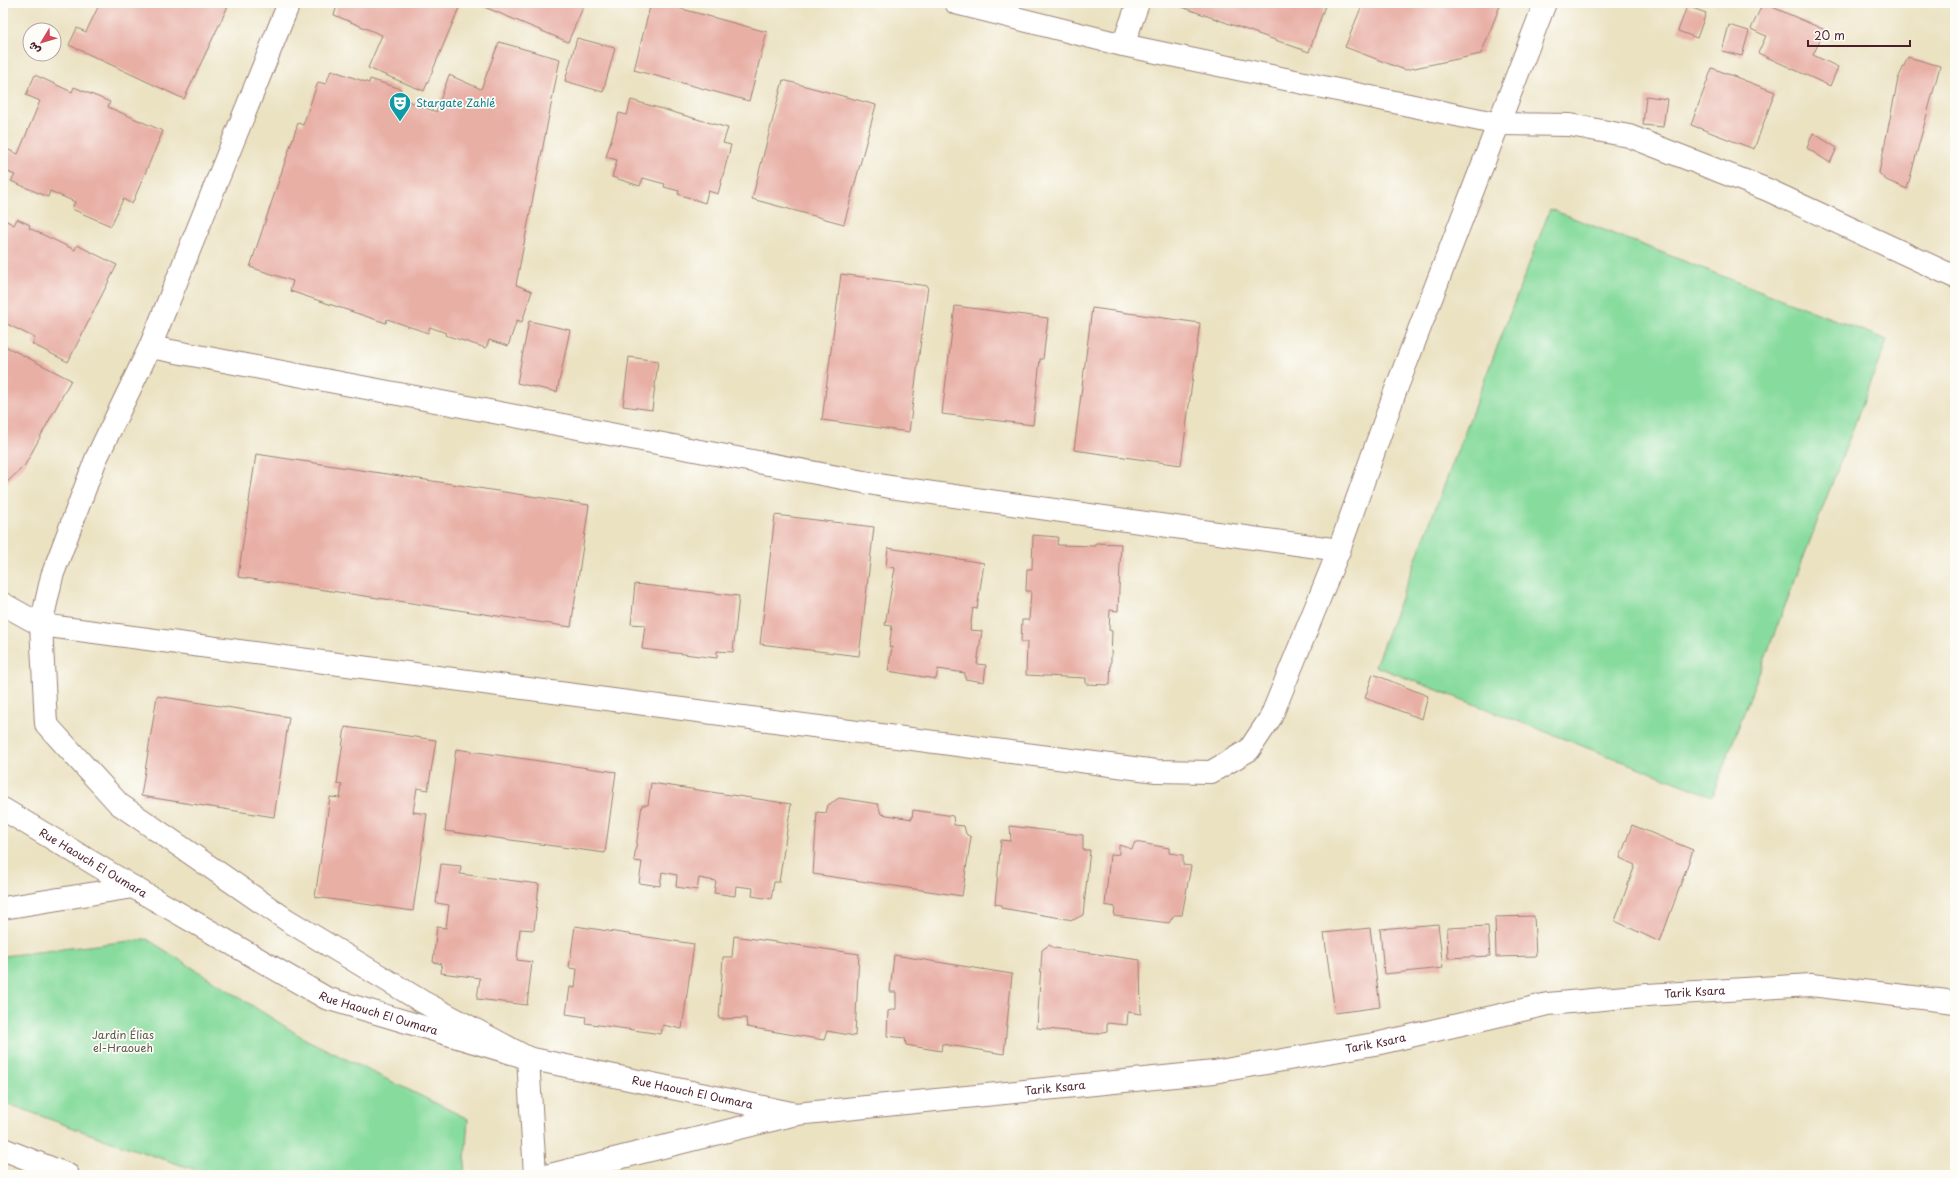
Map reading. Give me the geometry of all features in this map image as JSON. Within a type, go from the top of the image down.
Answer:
[{"type":"street","points":[[289,3],[150,347],[96,460],[52,576],[41,625],[46,724],[119,804],[287,920],[423,1002],[528,1058],[535,1175]]},
{"type":"street","points":[[956,3],[1123,45],[1499,124],[1570,124],[1629,136],[1768,190],[1955,276]]},
{"type":"street","points":[[1123,45],[1138,3]]},
{"type":"street","points":[[3,604],[41,625],[1156,771],[1211,772],[1249,750],[1271,717],[1339,550],[1395,392],[1545,3]]},
{"type":"street","points":[[150,347],[890,487],[1339,550]]},
{"type":"street","name":"Rue Haouch El Oumara","points":[[3,809],[133,887],[326,998],[528,1058],[796,1114]]},
{"type":"street","points":[[3,908],[133,887]]},
{"type":"street","name":"Tarik Ksara","points":[[796,1114],[1214,1072],[1380,1043],[1548,1004],[1647,995],[1811,986],[1955,1002]]},
{"type":"street","points":[[550,1175],[796,1114]]},
{"type":"street","points":[[3,1149],[68,1175]]},
{"type":"green space","points":[[1550,209],[1887,340],[1712,796],[1375,666]]},
{"type":"green space","name":"Jardin Élias el-Hraoueh","points":[[147,939],[305,1039],[468,1119],[464,1175],[211,1175],[106,1140],[3,1102],[3,956]]},
{"type":"building","points":[[100,3],[229,4],[184,99],[69,45],[77,28],[86,32]]},
{"type":"building","points":[[338,3],[461,3],[424,91],[368,68],[382,35],[334,15]]},
{"type":"building","points":[[475,3],[585,3],[568,42]]},
{"type":"building","points":[[651,3],[660,3],[767,32],[749,101],[634,70]]},
{"type":"building","points":[[1179,3],[1326,3],[1309,52],[1179,6]]},
{"type":"building","points":[[1363,3],[1501,3],[1481,54],[1405,70],[1345,47]]},
{"type":"building","points":[[1763,3],[1825,30],[1813,55],[1838,67],[1830,86],[1758,53],[1766,36],[1751,29]]},
{"type":"building","points":[[1687,6],[1706,13],[1697,38],[1678,31]]},
{"type":"building","points":[[1729,25],[1749,31],[1742,56],[1722,51]]},
{"type":"building","points":[[577,38],[615,48],[603,92],[565,81]]},
{"type":"building","points":[[499,42],[560,59],[516,285],[532,291],[522,322],[517,320],[508,346],[489,340],[486,348],[445,335],[446,333],[430,327],[428,333],[387,319],[386,323],[290,291],[293,281],[250,267],[298,123],[303,125],[318,82],[326,84],[331,70],[369,83],[370,79],[401,89],[398,97],[436,112],[449,75],[481,89]]},
{"type":"building","points":[[1908,57],[1940,66],[1907,189],[1886,180],[1879,173],[1898,79]]},
{"type":"building","points":[[1712,68],[1775,92],[1754,149],[1691,125]]},
{"type":"building","points":[[35,75],[72,92],[74,87],[110,102],[108,107],[163,131],[132,204],[123,199],[111,226],[72,209],[75,202],[50,191],[48,197],[11,181],[15,175],[3,170],[4,148],[18,154],[40,101],[26,95]]},
{"type":"building","points":[[783,80],[876,105],[844,224],[752,199]]},
{"type":"building","points":[[1646,96],[1667,99],[1663,127],[1643,125]]},
{"type":"building","points":[[631,100],[728,128],[723,143],[731,145],[718,194],[708,191],[705,203],[678,194],[679,191],[664,187],[665,184],[643,178],[640,186],[612,177],[617,160],[606,157],[619,113],[627,115]]},
{"type":"building","points":[[1813,133],[1837,148],[1830,163],[1807,148]]},
{"type":"building","points":[[3,219],[14,225],[17,219],[30,225],[29,228],[75,250],[77,245],[117,265],[68,362],[32,344],[35,338],[3,322]]},
{"type":"building","points":[[841,274],[928,286],[909,432],[822,420]]},
{"type":"building","points":[[955,306],[1048,318],[1043,359],[1040,359],[1033,425],[942,414]]},
{"type":"building","points":[[1092,308],[1200,323],[1181,465],[1074,450]]},
{"type":"building","points":[[529,321],[570,330],[557,392],[517,383]]},
{"type":"building","points":[[3,345],[71,380],[25,465],[3,486]]},
{"type":"building","points":[[629,357],[658,361],[652,410],[623,406]]},
{"type":"building","points":[[256,454],[589,505],[571,627],[238,577]]},
{"type":"building","points":[[775,515],[874,527],[859,656],[760,644]]},
{"type":"building","points":[[1033,535],[1058,537],[1057,545],[1095,546],[1095,543],[1121,544],[1118,611],[1110,610],[1109,630],[1112,631],[1110,685],[1086,684],[1086,678],[1026,675],[1027,642],[1021,642],[1022,620],[1029,620],[1031,591],[1026,591],[1027,569],[1032,569]]},
{"type":"building","points":[[888,548],[984,563],[977,609],[973,608],[970,630],[982,631],[977,664],[986,665],[984,682],[965,679],[965,673],[938,669],[936,679],[888,671],[892,647],[889,647],[892,626],[885,625],[895,568],[886,566]]},
{"type":"building","points":[[635,584],[739,596],[733,652],[717,651],[717,658],[642,649],[645,625],[631,624]]},
{"type":"building","points":[[1373,674],[1428,696],[1422,719],[1365,698]]},
{"type":"building","points":[[157,696],[289,717],[274,817],[141,796]]},
{"type":"building","points":[[345,727],[436,740],[428,790],[417,788],[413,812],[427,814],[413,911],[315,897],[330,797],[340,798],[342,785],[337,784]]},
{"type":"building","points":[[456,749],[616,772],[605,853],[445,831]]},
{"type":"building","points":[[651,783],[791,804],[779,882],[774,882],[771,899],[752,896],[753,888],[736,886],[735,896],[714,893],[716,881],[699,878],[697,890],[676,887],[677,875],[662,872],[660,886],[639,883],[642,862],[634,861],[642,805],[648,805]]},
{"type":"building","points":[[839,798],[878,804],[881,814],[912,819],[913,810],[953,816],[954,825],[964,826],[966,834],[971,837],[962,896],[813,874],[817,812],[826,813],[828,805]]},
{"type":"building","points":[[1632,825],[1693,850],[1660,942],[1615,921],[1635,865],[1620,858]]},
{"type":"building","points":[[1010,826],[1083,835],[1083,850],[1090,850],[1083,915],[1073,920],[1001,908],[1002,905],[995,904],[1001,840],[1011,841]]},
{"type":"building","points":[[1135,842],[1169,848],[1169,853],[1183,855],[1183,865],[1191,866],[1182,915],[1174,915],[1169,923],[1114,916],[1115,907],[1105,905],[1110,855],[1119,854],[1119,845],[1132,849]]},
{"type":"building","points":[[441,864],[461,866],[460,874],[539,884],[534,930],[520,929],[517,960],[532,962],[527,1005],[477,999],[480,978],[441,973],[442,964],[433,962],[437,927],[446,928],[449,905],[436,903]]},
{"type":"building","points":[[1534,916],[1536,956],[1496,957],[1495,917]]},
{"type":"building","points":[[1438,924],[1443,968],[1384,974],[1380,929]]},
{"type":"building","points":[[575,926],[694,944],[682,1029],[663,1025],[661,1034],[585,1023],[586,1017],[566,1014],[570,987],[575,988],[577,969],[569,968]]},
{"type":"building","points":[[1488,926],[1490,956],[1448,958],[1447,928]]},
{"type":"building","points":[[1370,928],[1380,1007],[1335,1013],[1324,933]]},
{"type":"building","points":[[734,936],[859,954],[855,1036],[827,1031],[824,1040],[747,1027],[746,1018],[719,1019],[723,957],[732,957]]},
{"type":"building","points":[[1049,945],[1054,948],[1140,960],[1141,1014],[1128,1012],[1127,1025],[1107,1023],[1107,1031],[1096,1034],[1037,1028],[1042,950]]},
{"type":"building","points":[[894,955],[1012,974],[1004,1054],[942,1044],[941,1051],[906,1045],[905,1038],[887,1036],[888,1011],[896,1009],[896,992],[890,992]]},
{"type":"place","name":"Stargate Zahlé","points":[[400,122]]}]
